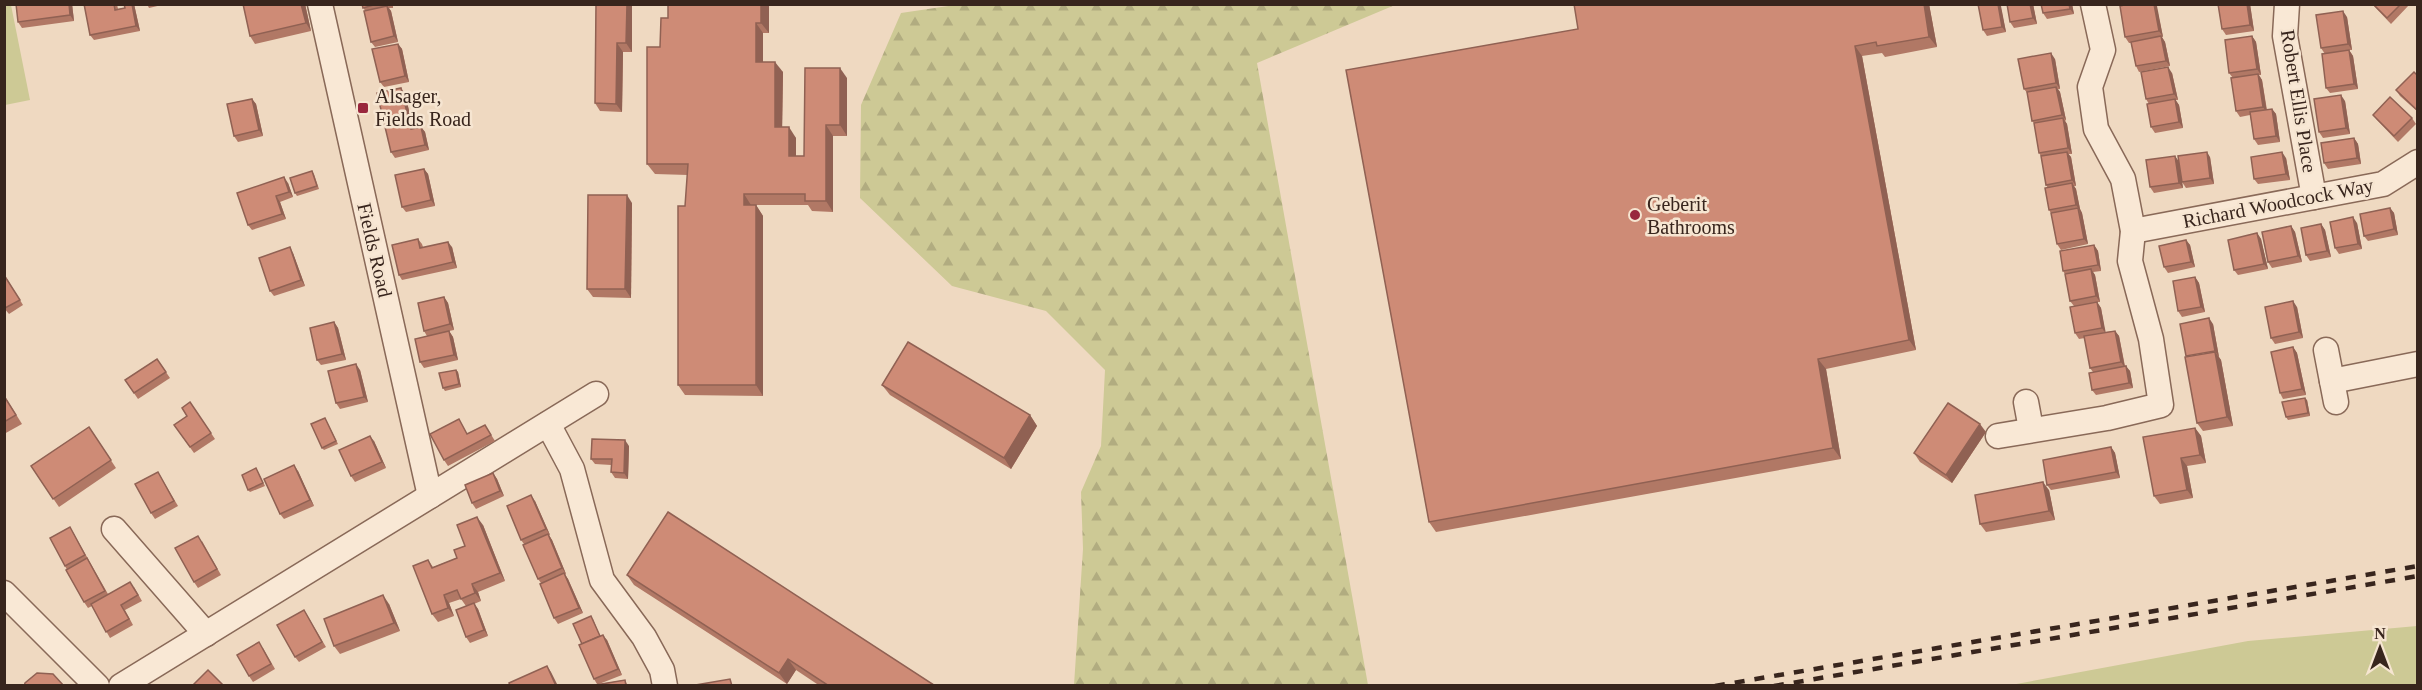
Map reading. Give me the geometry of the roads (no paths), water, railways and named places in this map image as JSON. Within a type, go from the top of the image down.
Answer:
[{"type":"street","name":"Fields Road","points":[[320,4],[430,496]]},
{"type":"street","points":[[1998,436],[2107,418],[2161,405],[2151,339],[2130,261],[2133,231],[2123,179],[2096,129],[2090,87],[2103,50],[2093,4]]},
{"type":"street","name":"Robert Ellis Place","points":[[2287,4],[2285,36],[2314,197]]},
{"type":"street","name":"Richard Woodcock Way","points":[[2133,231],[2383,184],[2418,162]]},
{"type":"street","points":[[2326,350],[2334,392],[2418,364]]},
{"type":"street","points":[[121,686],[596,394]]},
{"type":"street","points":[[2026,402],[2031,429]]},
{"type":"street","points":[[548,424],[572,469],[602,580],[644,637],[662,670],[665,686]]},
{"type":"street","points":[[114,529],[206,634]]},
{"type":"street","points":[[4,593],[97,686]]},
{"type":"railway","points":[[1715,686],[2418,566]]},
{"type":"railway","points":[[1774,686],[2418,576]]},
{"type":"place","name":"Alsager, Fields Road","points":[[363,108]]},
{"type":"place","name":"Geberit Bathrooms","points":[[1635,215]]}]
